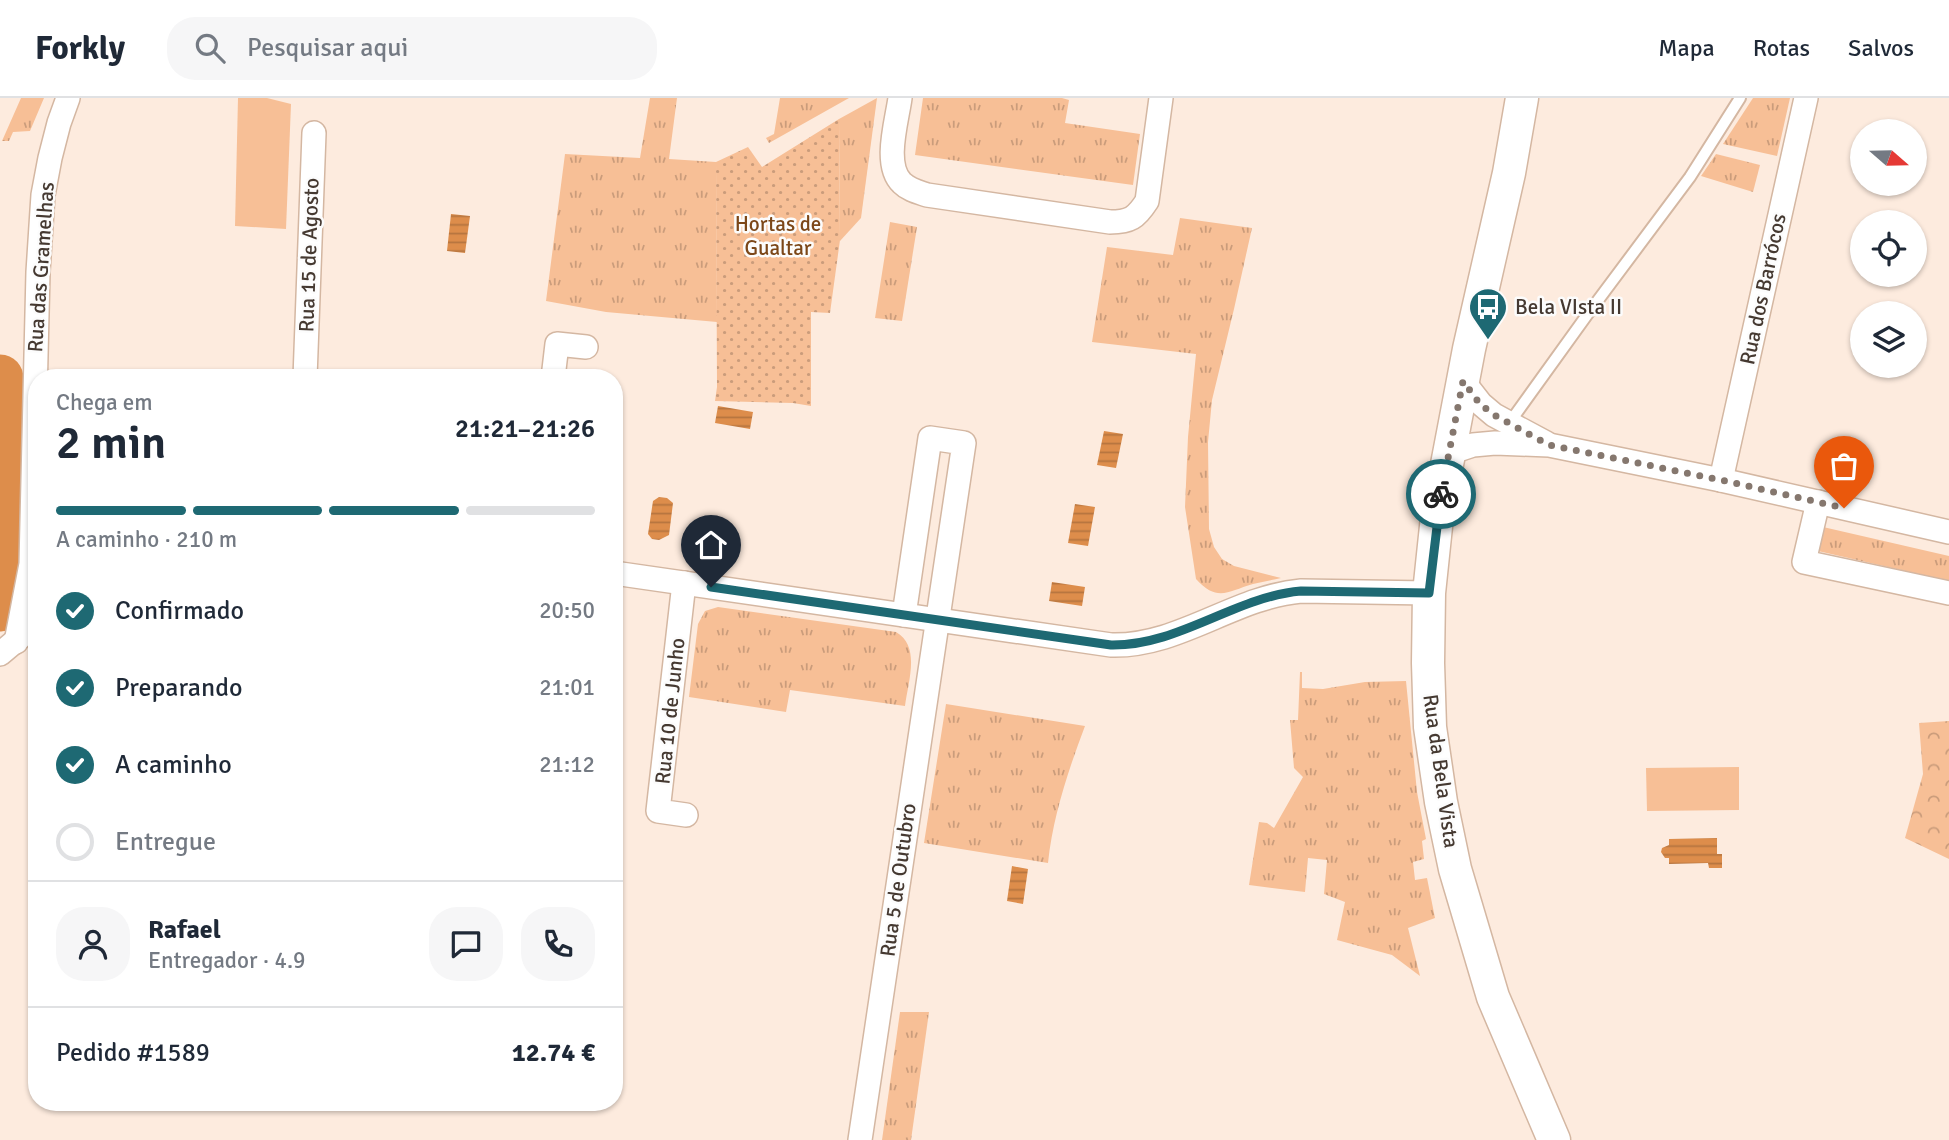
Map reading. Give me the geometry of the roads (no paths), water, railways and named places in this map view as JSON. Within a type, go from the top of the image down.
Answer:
[{"type":"main road","name":"Rua da Bela Vista","points":[[1522,98],[1509,173],[1463,381],[1437,517],[1429,593],[1427,663],[1430,727],[1441,802],[1455,869],[1493,997],[1554,1140]]},
{"type":"street","name":"Rua das Gramelhas","points":[[37,369],[38,272],[43,195],[59,123],[68,98]]},
{"type":"street","points":[[900,98],[892,157],[894,173],[902,184],[913,191],[1124,222],[1139,215],[1147,201],[1161,98]]},
{"type":"street","name":"Rua dos Barrócos","points":[[1721,480],[1806,98]]},
{"type":"street","name":"Rua 15 de Agosto","points":[[305,369],[314,133]]},
{"type":"street","points":[[554,369],[557,344],[586,347]]},
{"type":"street","points":[[1463,381],[1480,404],[1494,415],[1549,445]]},
{"type":"street","name":"Rua 5 de Outubro","points":[[860,1140],[964,443],[930,438],[904,615]]},
{"type":"street","points":[[1449,453],[1472,445],[1495,443],[1549,445],[1818,502],[1948,526]]},
{"type":"street","points":[[1818,502],[1804,562],[1949,593]]},
{"type":"street","points":[[623,574],[1130,646],[1164,638],[1284,592],[1429,593]]},
{"type":"street","name":"Rua 10 de Junho","points":[[684,583],[658,811],[686,815]]},
{"type":"street","name":"Rua das Gramelhas","points":[[8,648],[28,587]]},
{"type":"street","points":[[8,648],[28,631]]},
{"type":"lane","points":[[1510,422],[1690,177],[1740,98]]},
{"type":"waterway","points":[[0,378],[5,430],[7,552],[7,575],[0,608]]},
{"type":"place","name":"Bela VIsta II","points":[[1488,341]]},
{"type":"park label","name":"Hortas de Gualtar","points":[[778,236]]}]
